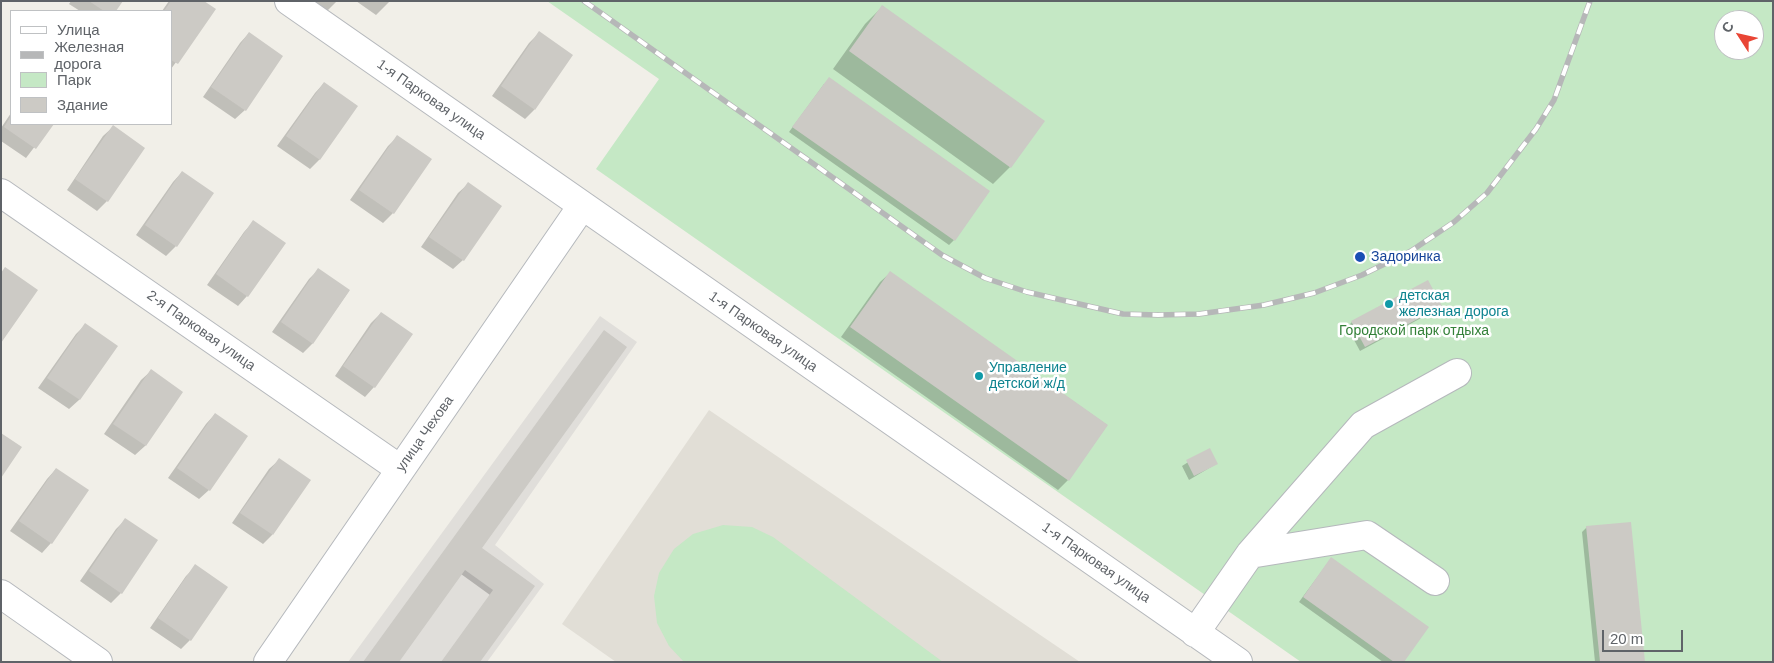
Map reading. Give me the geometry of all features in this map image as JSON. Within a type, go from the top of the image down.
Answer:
[{"type":"street","name":"1-я Парковая улица","points":[[289,1],[1196,632],[1224,658]]},
{"type":"street","name":"2-я Парковая улица","points":[[1,193],[400,469]]},
{"type":"street","name":"улица Чехова","points":[[268,662],[582,206]]},
{"type":"street","points":[[1196,632],[1250,554],[1363,425],[1457,373]]},
{"type":"street","points":[[1250,554],[1367,536],[1435,581]]},
{"type":"street","points":[[1,594],[98,662]]},
{"type":"shaded area","points":[[600,316],[637,342],[495,545],[544,584],[487,662],[348,662]]},
{"type":"shaded area","points":[[709,410],[1080,662],[616,662],[562,624]]},
{"type":"green space","name":"Городской парк отдыха","points":[[547,1],[1773,1],[1773,662],[1301,662],[596,169],[659,79]]},
{"type":"green space","points":[[723,525],[752,527],[773,537],[943,662],[684,662],[669,646],[657,623],[654,596],[659,573],[674,549],[693,534]]},
{"type":"building","points":[[89,1],[123,1],[117,10],[102,10]]},
{"type":"building","points":[[171,1],[204,1],[216,9],[178,64],[172,61],[172,10],[165,10]]},
{"type":"building","points":[[882,5],[1045,121],[1011,168],[849,51]]},
{"type":"building","points":[[539,31],[573,55],[535,110],[501,86]]},
{"type":"building","points":[[249,32],[283,56],[246,111],[211,87]]},
{"type":"building","points":[[829,77],[990,191],[955,241],[792,127]]},
{"type":"building","points":[[324,82],[358,106],[320,160],[286,136]]},
{"type":"building","points":[[10,118],[10,125],[53,125],[36,149],[4,127]]},
{"type":"building","points":[[113,125],[145,148],[108,202],[75,179]]},
{"type":"building","points":[[397,135],[432,159],[394,214],[359,190]]},
{"type":"building","points":[[182,171],[214,193],[177,247],[145,225]]},
{"type":"building","points":[[468,182],[502,206],[464,261],[429,237]]},
{"type":"building","points":[[253,220],[286,243],[248,297],[216,274]]},
{"type":"building","points":[[5,267],[38,290],[1,343],[1,273]]},
{"type":"building","points":[[318,268],[350,290],[313,344],[281,322]]},
{"type":"building","name":"Управление детской ж/д","points":[[890,271],[1108,425],[1069,481],[850,327]]},
{"type":"building","name":"Задоринка","points":[[1428,280],[1442,306],[1365,347],[1351,321]]},
{"type":"building","points":[[381,312],[413,334],[375,388],[343,366]]},
{"type":"building","points":[[85,323],[118,346],[80,400],[47,378]]},
{"type":"building","points":[[604,330],[627,347],[482,548],[535,586],[480,662],[441,662],[493,590],[465,570],[399,662],[363,662]]},
{"type":"building","points":[[151,369],[183,392],[146,446],[113,424]]},
{"type":"building","points":[[215,413],[248,436],[210,491],[177,468]]},
{"type":"building","points":[[1,433],[22,447],[1,478]]},
{"type":"building","points":[[1210,448],[1218,464],[1194,476],[1186,460]]},
{"type":"building","points":[[279,458],[311,480],[273,535],[240,513]]},
{"type":"building","points":[[56,468],[89,490],[52,544],[19,521]]},
{"type":"building","points":[[125,518],[158,540],[122,594],[89,571]]},
{"type":"building","points":[[1631,522],[1645,662],[1600,662],[1586,526]]},
{"type":"building","points":[[1331,557],[1429,627],[1404,662],[1394,662],[1303,597]]},
{"type":"building","points":[[195,564],[228,587],[191,641],[158,618]]},
{"type":"railway","points":[[584,1],[942,255],[985,278],[1027,292],[1123,314],[1158,315],[1199,314],[1264,305],[1314,293],[1362,275],[1411,251],[1454,222],[1487,193],[1536,129],[1554,100],[1590,1]]},
{"type":"place","name":"Задоринка","points":[[1360,257]]},
{"type":"place","name":"детская железная дорога","points":[[1389,304]]},
{"type":"place","name":"Управление детской ж/д","points":[[979,376]]}]
